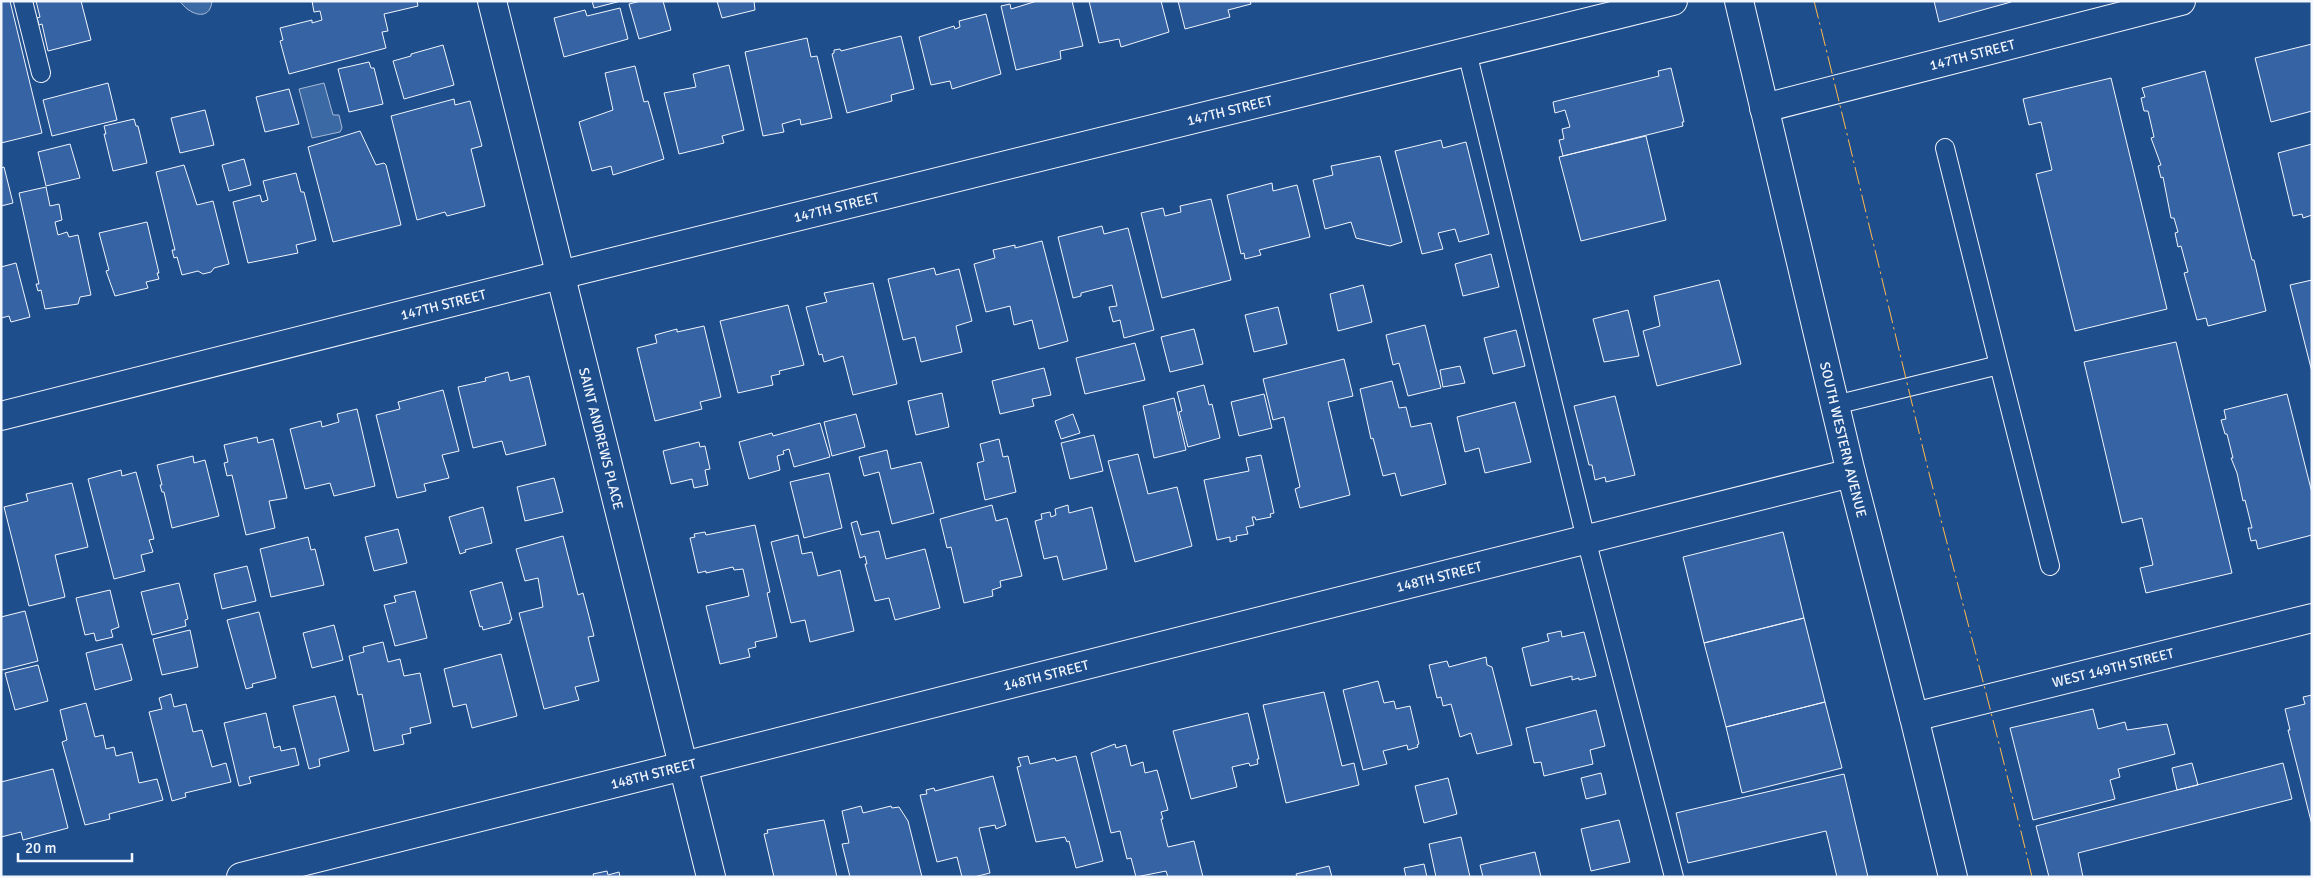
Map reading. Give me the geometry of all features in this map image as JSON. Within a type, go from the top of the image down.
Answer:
[{"type":"street","name":"SAINT ANDREWS PLACE","points":[[492,1],[711,877]]},
{"type":"street","name":"147TH STREET","points":[[1,416],[560,275],[1673,1]]},
{"type":"street","name":"SOUTH WESTERN AVENUE","points":[[1739,1],[1851,473],[1953,877]]},
{"type":"street","name":"147TH STREET","points":[[1764,108],[2181,1]]},
{"type":"street","name":"148TH STREET","points":[[241,877],[1851,473]]},
{"type":"street","name":"WEST 149TH STREET","points":[[1914,717],[2312,618]]},
{"type":"lane","points":[[23,1],[41,73]]},
{"type":"lane","points":[[1466,52],[1586,539],[1674,877]]},
{"type":"lane","points":[[1945,148],[2050,566]]},
{"type":"lane","points":[[1835,405],[1999,365]]},
{"type":"water","points":[[180,1],[212,1],[207,12],[198,14],[188,10]]},
{"type":"water","points":[[324,83],[333,115],[339,115],[342,128],[340,132],[312,138],[299,89]]},
{"type":"building","points":[[1,1],[10,1],[42,133],[1,143]]},
{"type":"building","points":[[36,1],[81,1],[91,40],[48,51],[42,24],[39,25],[37,18],[40,17]]},
{"type":"building","points":[[312,1],[417,1],[418,6],[384,14],[388,31],[382,32],[386,48],[289,74],[280,41],[283,40],[280,28],[312,20],[312,23],[322,20],[320,11],[314,12]]},
{"type":"building","points":[[592,1],[621,1],[594,8]]},
{"type":"building","points":[[641,1],[663,1],[671,30],[639,39],[629,4]]},
{"type":"building","points":[[717,1],[754,1],[755,10],[722,18]]},
{"type":"building","points":[[1037,1],[1072,1],[1083,46],[1060,51],[1061,59],[1016,70],[1001,6],[1010,4],[1011,9]]},
{"type":"building","points":[[1089,1],[1161,1],[1169,32],[1121,47],[1119,39],[1099,43]]},
{"type":"building","points":[[1178,1],[1250,1],[1251,4],[1228,10],[1230,17],[1185,29]]},
{"type":"building","points":[[1934,1],[2011,1],[2011,2],[1939,22]]},
{"type":"building","points":[[620,8],[628,39],[564,57],[554,18],[585,10],[587,16]]},
{"type":"building","points":[[986,14],[1001,74],[952,89],[950,81],[931,85],[919,37],[954,26],[955,29],[960,27],[959,21]]},
{"type":"building","points":[[901,36],[914,89],[891,95],[892,101],[847,113],[832,54],[834,50],[840,49],[841,51]]},
{"type":"building","points":[[807,38],[811,57],[817,56],[832,118],[801,125],[800,119],[782,124],[784,132],[763,136],[745,52]]},
{"type":"building","points":[[2312,44],[2312,111],[2271,122],[2255,58]]},
{"type":"building","points":[[443,45],[454,85],[404,99],[393,61]]},
{"type":"building","points":[[369,62],[371,68],[374,68],[383,104],[349,112],[338,69]]},
{"type":"building","points":[[729,65],[744,130],[722,136],[724,143],[679,154],[664,93],[696,87],[693,74]]},
{"type":"building","points":[[635,66],[644,102],[648,101],[664,159],[613,175],[611,166],[592,171],[579,122],[613,110],[605,73]]},
{"type":"building","points":[[1671,68],[1684,122],[1682,122],[1683,126],[1563,156],[1559,140],[1564,139],[1562,129],[1570,127],[1565,110],[1555,113],[1553,102],[1659,76],[1658,71]]},
{"type":"building","points":[[2205,71],[2266,311],[2208,326],[2206,318],[2197,320],[2184,273],[2188,272],[2181,246],[2178,247],[2175,233],[2178,232],[2174,218],[2171,218],[2163,177],[2161,178],[2158,166],[2161,165],[2151,138],[2154,137],[2148,111],[2144,111],[2141,98],[2145,97],[2142,88]]},
{"type":"building","points":[[2111,78],[2167,309],[2075,331],[2036,174],[2052,170],[2041,122],[2029,125],[2023,99]]},
{"type":"building","points":[[108,83],[117,120],[52,136],[43,100]]},
{"type":"building","points":[[289,89],[299,124],[265,132],[256,97]]},
{"type":"building","points":[[454,99],[455,105],[470,101],[482,146],[471,149],[485,206],[447,216],[445,212],[417,220],[391,116]]},
{"type":"building","points":[[205,110],[214,145],[180,153],[171,118]]},
{"type":"building","points":[[134,119],[136,126],[138,126],[147,163],[113,171],[104,134],[106,134],[104,126]]},
{"type":"building","points":[[360,131],[376,165],[384,163],[386,165],[401,225],[333,242],[308,147]]},
{"type":"building","points":[[1646,136],[1666,220],[1581,241],[1559,157]]},
{"type":"building","points":[[1441,140],[1443,148],[1466,142],[1489,234],[1459,242],[1455,229],[1438,233],[1443,249],[1422,254],[1395,151]]},
{"type":"building","points":[[70,144],[80,178],[46,186],[38,152]]},
{"type":"building","points":[[2312,144],[2312,215],[2303,218],[2302,214],[2293,216],[2278,153]]},
{"type":"building","points":[[1380,156],[1402,242],[1390,246],[1356,238],[1351,222],[1325,229],[1313,180],[1333,175],[1331,166]]},
{"type":"building","points":[[244,159],[251,185],[229,191],[222,165]]},
{"type":"building","points":[[184,165],[197,205],[213,201],[229,264],[214,268],[211,272],[203,274],[198,271],[182,275],[177,257],[174,258],[172,250],[175,250],[156,172]]},
{"type":"building","points":[[4,167],[13,203],[1,206],[1,168]]},
{"type":"building","points":[[296,173],[301,192],[304,192],[316,240],[296,245],[298,253],[248,263],[233,202],[260,195],[262,202],[268,200],[263,181]]},
{"type":"building","points":[[1272,183],[1273,191],[1297,185],[1310,237],[1259,250],[1261,255],[1245,259],[1244,253],[1241,254],[1227,195]]},
{"type":"building","points":[[46,187],[50,206],[59,204],[62,220],[55,222],[58,235],[67,232],[69,237],[78,235],[91,295],[80,297],[78,304],[45,309],[41,290],[38,291],[36,284],[39,284],[19,193]]},
{"type":"building","points":[[1211,199],[1231,280],[1162,298],[1141,213],[1163,208],[1165,216],[1181,212],[1180,206]]},
{"type":"building","points":[[147,222],[159,279],[146,282],[148,288],[115,296],[106,271],[109,270],[99,233]]},
{"type":"building","points":[[1102,226],[1104,234],[1128,228],[1154,330],[1124,338],[1120,320],[1113,322],[1109,307],[1117,306],[1112,285],[1081,293],[1081,296],[1073,298],[1058,237]]},
{"type":"building","points":[[1042,241],[1068,341],[1039,349],[1032,320],[1014,325],[1010,306],[986,312],[974,264],[995,258],[993,250],[1015,245],[1015,248]]},
{"type":"building","points":[[1491,254],[1499,287],[1463,296],[1455,264]]},
{"type":"building","points":[[16,263],[30,317],[11,322],[9,316],[1,318],[1,267]]},
{"type":"building","points":[[934,268],[936,275],[959,269],[972,321],[956,326],[962,352],[921,362],[915,337],[903,340],[888,279]]},
{"type":"building","points":[[1719,280],[1741,364],[1657,386],[1643,331],[1660,326],[1654,296]]},
{"type":"building","points":[[2312,280],[2312,372],[2290,285]]},
{"type":"building","points":[[873,283],[897,384],[853,395],[843,356],[824,362],[822,354],[819,355],[806,307],[827,302],[824,293]]},
{"type":"building","points":[[1363,285],[1372,322],[1338,331],[1330,294]]},
{"type":"building","points":[[788,305],[804,365],[779,371],[780,374],[771,376],[773,385],[738,393],[720,321]]},
{"type":"building","points":[[1278,307],[1287,344],[1254,352],[1245,315]]},
{"type":"building","points":[[1628,310],[1639,356],[1604,362],[1593,319]]},
{"type":"building","points":[[1425,325],[1441,388],[1408,396],[1399,363],[1393,365],[1386,335]]},
{"type":"building","points":[[704,326],[721,397],[700,402],[702,409],[655,421],[637,348],[657,343],[655,335],[677,329],[677,332]]},
{"type":"building","points":[[1194,329],[1203,364],[1170,372],[1161,337]]},
{"type":"building","points":[[1516,330],[1525,366],[1493,374],[1484,338]]},
{"type":"building","points":[[2176,342],[2232,573],[2146,593],[2140,568],[2153,565],[2142,518],[2122,523],[2084,362]]},
{"type":"building","points":[[1135,343],[1145,380],[1085,394],[1076,358]]},
{"type":"building","points":[[1344,359],[1353,396],[1328,402],[1350,495],[1300,508],[1295,489],[1300,487],[1284,417],[1273,420],[1263,379]]},
{"type":"building","points":[[1460,366],[1465,383],[1443,387],[1440,370]]},
{"type":"building","points":[[1044,368],[1051,395],[1032,399],[1034,406],[1000,414],[992,381]]},
{"type":"building","points":[[508,372],[510,381],[529,376],[546,445],[506,455],[502,441],[473,448],[458,387],[486,381],[485,378]]},
{"type":"building","points":[[1392,381],[1399,408],[1406,407],[1411,427],[1431,423],[1446,484],[1401,496],[1395,473],[1383,476],[1373,438],[1371,439],[1360,389]]},
{"type":"building","points":[[1204,385],[1209,405],[1212,404],[1220,438],[1188,447],[1179,412],[1182,411],[1177,392]]},
{"type":"building","points":[[443,390],[459,451],[442,455],[449,478],[424,484],[426,491],[397,498],[376,415],[400,409],[398,402]]},
{"type":"building","points":[[942,393],[949,427],[916,435],[908,401]]},
{"type":"building","points":[[1264,394],[1272,428],[1239,436],[1231,402]]},
{"type":"building","points":[[2287,394],[2312,493],[2312,535],[2258,549],[2256,540],[2251,541],[2248,528],[2252,528],[2231,458],[2233,458],[2227,434],[2225,434],[2221,420],[2226,419],[2224,410]]},
{"type":"building","points":[[1615,396],[1635,475],[1606,482],[1605,477],[1595,480],[1592,465],[1589,465],[1574,406]]},
{"type":"building","points":[[1174,398],[1186,450],[1154,458],[1143,406]]},
{"type":"building","points":[[1515,402],[1531,462],[1485,473],[1479,448],[1465,452],[1457,417]]},
{"type":"building","points":[[357,409],[375,486],[334,496],[330,483],[305,489],[290,429],[321,421],[322,427],[339,422],[337,414]]},
{"type":"building","points":[[856,414],[865,447],[832,456],[824,422]]},
{"type":"building","points":[[1073,414],[1080,433],[1061,439],[1055,421]]},
{"type":"building","points":[[820,423],[830,457],[794,467],[789,449],[783,451],[784,454],[777,456],[780,470],[749,479],[739,442],[772,433],[773,436]]},
{"type":"building","points":[[1094,435],[1103,471],[1070,479],[1061,443]]},
{"type":"building","points":[[257,437],[258,443],[273,439],[287,498],[269,501],[275,528],[246,535],[232,475],[227,476],[224,463],[228,462],[224,445]]},
{"type":"building","points":[[999,439],[1003,457],[1008,456],[1016,492],[985,500],[977,463],[984,461],[980,444]]},
{"type":"building","points":[[699,442],[700,447],[705,446],[710,469],[705,470],[708,485],[694,488],[692,479],[671,484],[663,451]]},
{"type":"building","points":[[887,450],[891,469],[921,462],[934,513],[892,524],[879,472],[864,476],[859,457]]},
{"type":"building","points":[[1138,454],[1148,494],[1177,487],[1192,546],[1135,562],[1108,461]]},
{"type":"building","points":[[1261,455],[1274,513],[1270,514],[1271,517],[1256,520],[1255,517],[1252,517],[1254,525],[1246,527],[1248,534],[1236,536],[1237,540],[1230,542],[1230,537],[1217,540],[1204,480],[1249,471],[1246,458]]},
{"type":"building","points":[[193,456],[194,463],[205,460],[219,516],[172,528],[164,492],[162,492],[160,485],[162,485],[157,465]]},
{"type":"building","points":[[121,470],[122,476],[136,472],[154,539],[149,540],[153,552],[141,555],[145,571],[114,579],[88,479]]},
{"type":"building","points":[[829,473],[842,528],[804,538],[790,482]]},
{"type":"building","points":[[554,478],[563,512],[525,521],[517,487]]},
{"type":"building","points":[[72,483],[88,547],[55,555],[65,597],[29,606],[4,507],[28,501],[26,494]]},
{"type":"building","points":[[992,505],[996,521],[1007,518],[1022,576],[1000,581],[1001,587],[992,590],[993,596],[964,603],[951,547],[947,548],[940,519]]},
{"type":"building","points":[[1068,505],[1069,513],[1092,507],[1107,569],[1063,580],[1057,556],[1044,559],[1035,521],[1042,519],[1041,514],[1050,512],[1051,517],[1056,515],[1055,509]]},
{"type":"building","points":[[483,507],[492,543],[465,550],[466,552],[460,554],[449,517]]},
{"type":"building","points":[[857,521],[861,535],[879,531],[886,559],[925,549],[940,608],[895,620],[889,598],[875,601],[865,564],[867,564],[865,556],[860,558],[851,523]]},
{"type":"building","points":[[755,525],[770,592],[767,593],[777,637],[755,642],[756,647],[748,649],[750,657],[720,664],[706,606],[749,596],[743,569],[734,570],[733,567],[698,573],[690,538],[695,537],[694,534],[705,532],[706,535]]},
{"type":"building","points":[[398,529],[407,563],[374,571],[365,537]]},
{"type":"building","points":[[1783,532],[1804,618],[1704,643],[1683,557]]},
{"type":"building","points":[[798,535],[802,554],[812,552],[818,576],[840,570],[854,631],[810,642],[805,620],[791,623],[771,542]]},
{"type":"building","points":[[563,536],[578,595],[583,593],[594,636],[588,637],[599,681],[575,687],[579,700],[544,709],[519,613],[543,607],[538,578],[525,581],[516,549]]},
{"type":"building","points":[[308,537],[311,550],[315,549],[324,585],[271,597],[260,549]]},
{"type":"building","points":[[247,566],[256,601],[222,609],[214,574]]},
{"type":"building","points":[[502,582],[512,620],[510,620],[510,623],[483,630],[482,626],[480,627],[470,591]]},
{"type":"building","points":[[179,583],[188,619],[185,620],[186,626],[152,635],[141,592]]},
{"type":"building","points":[[110,590],[119,627],[111,630],[113,637],[96,641],[94,633],[85,635],[76,598]]},
{"type":"building","points":[[415,591],[427,638],[395,646],[384,605],[396,602],[394,596]]},
{"type":"building","points":[[25,611],[38,661],[3,670],[1,669],[1,617]]},
{"type":"building","points":[[259,612],[276,678],[252,684],[253,687],[246,689],[227,620]]},
{"type":"building","points":[[1804,618],[1825,702],[1726,727],[1704,643]]},
{"type":"building","points":[[334,625],[343,660],[312,668],[303,633]]},
{"type":"building","points":[[190,630],[198,667],[162,675],[153,639]]},
{"type":"building","points":[[1561,631],[1562,637],[1584,632],[1596,676],[1572,680],[1572,676],[1531,686],[1522,648],[1549,641],[1547,634]]},
{"type":"building","points":[[383,642],[388,662],[400,659],[404,676],[420,673],[431,723],[410,728],[411,733],[402,735],[404,744],[374,751],[362,694],[358,695],[349,656],[364,652],[363,647]]},
{"type":"building","points":[[122,644],[132,680],[95,690],[86,653]]},
{"type":"building","points":[[501,654],[517,716],[472,728],[466,704],[453,707],[444,669]]},
{"type":"building","points":[[1486,657],[1487,665],[1492,667],[1512,745],[1477,754],[1471,733],[1460,737],[1451,704],[1443,706],[1441,697],[1437,698],[1429,665],[1447,661],[1449,667]]},
{"type":"building","points":[[38,665],[48,701],[15,710],[5,673]]},
{"type":"building","points":[[1378,681],[1384,703],[1394,701],[1396,709],[1410,706],[1419,744],[1417,745],[1418,747],[1408,750],[1407,745],[1383,751],[1387,764],[1363,770],[1343,690]]},
{"type":"building","points":[[1324,692],[1342,766],[1354,763],[1359,785],[1286,803],[1263,705]]},
{"type":"building","points":[[171,694],[174,707],[186,704],[193,732],[202,730],[212,767],[226,763],[231,782],[185,793],[186,797],[172,801],[149,712],[162,709],[159,698]]},
{"type":"building","points":[[2312,695],[2312,825],[2288,730],[2290,730],[2285,709],[2305,704],[2303,697]]},
{"type":"building","points":[[335,696],[349,751],[319,759],[320,766],[309,769],[293,706]]},
{"type":"building","points":[[1825,702],[1842,768],[1742,793],[1726,727]]},
{"type":"building","points":[[86,703],[95,737],[103,735],[106,749],[114,747],[116,756],[132,752],[139,783],[157,779],[163,800],[109,814],[110,819],[85,825],[62,742],[67,740],[60,710]]},
{"type":"building","points":[[2093,709],[2098,729],[2125,722],[2127,730],[2167,724],[2175,754],[2118,769],[2120,777],[2110,780],[2115,799],[2033,820],[2010,728]]},
{"type":"building","points":[[1596,710],[1605,746],[1590,750],[1593,764],[1544,776],[1541,762],[1534,763],[1526,728]]},
{"type":"building","points":[[266,713],[274,748],[280,746],[281,751],[295,748],[299,765],[249,777],[251,783],[239,786],[224,723]]},
{"type":"building","points":[[1248,713],[1259,759],[1257,759],[1258,764],[1250,766],[1249,763],[1232,767],[1237,787],[1191,799],[1173,731]]},
{"type":"building","points":[[1115,744],[1116,748],[1126,745],[1131,766],[1143,762],[1145,773],[1157,770],[1168,810],[1161,812],[1163,819],[1161,819],[1168,847],[1194,841],[1203,877],[1168,877],[1166,871],[1136,877],[1131,858],[1127,859],[1120,831],[1111,833],[1091,753]]},
{"type":"building","points":[[1028,756],[1030,764],[1055,758],[1056,761],[1076,756],[1103,861],[1076,868],[1069,841],[1067,842],[1065,837],[1036,842],[1017,767],[1021,766],[1018,758]]},
{"type":"building","points":[[2192,763],[2198,785],[2177,790],[2172,768]]},
{"type":"building","points":[[2283,763],[2292,799],[2078,853],[2083,877],[2049,877],[2036,826]]},
{"type":"building","points":[[53,769],[68,828],[23,840],[21,832],[1,837],[1,782]]},
{"type":"building","points":[[1601,773],[1606,794],[1586,799],[1581,778]]},
{"type":"building","points":[[1844,774],[1868,877],[1837,877],[1826,831],[1688,863],[1676,813]]},
{"type":"building","points":[[993,776],[1006,825],[996,829],[995,825],[979,828],[990,873],[974,877],[962,877],[957,857],[937,862],[920,795],[927,794],[926,790],[934,788],[935,791]]},
{"type":"building","points":[[1448,778],[1457,814],[1424,823],[1415,786]]},
{"type":"building","points":[[861,806],[863,813],[891,806],[892,808],[899,807],[908,821],[922,877],[850,877],[842,844],[849,843],[842,811]]},
{"type":"building","points":[[824,820],[837,877],[774,877],[764,834],[768,833],[767,830]]},
{"type":"building","points":[[1619,820],[1630,862],[1591,871],[1581,829]]},
{"type":"building","points":[[1461,837],[1470,877],[1436,877],[1429,844]]},
{"type":"building","points":[[1535,852],[1541,877],[1483,877],[1480,865]]},
{"type":"building","points":[[1424,864],[1427,877],[1406,877],[1404,868]]},
{"type":"building","points":[[1329,866],[1332,877],[1297,877],[1296,874]]},
{"type":"building","points":[[607,871],[608,875],[619,872],[620,877],[594,877],[593,874]]},
{"type":"power","points":[[1814,1],[1930,477],[2032,877]]}]
